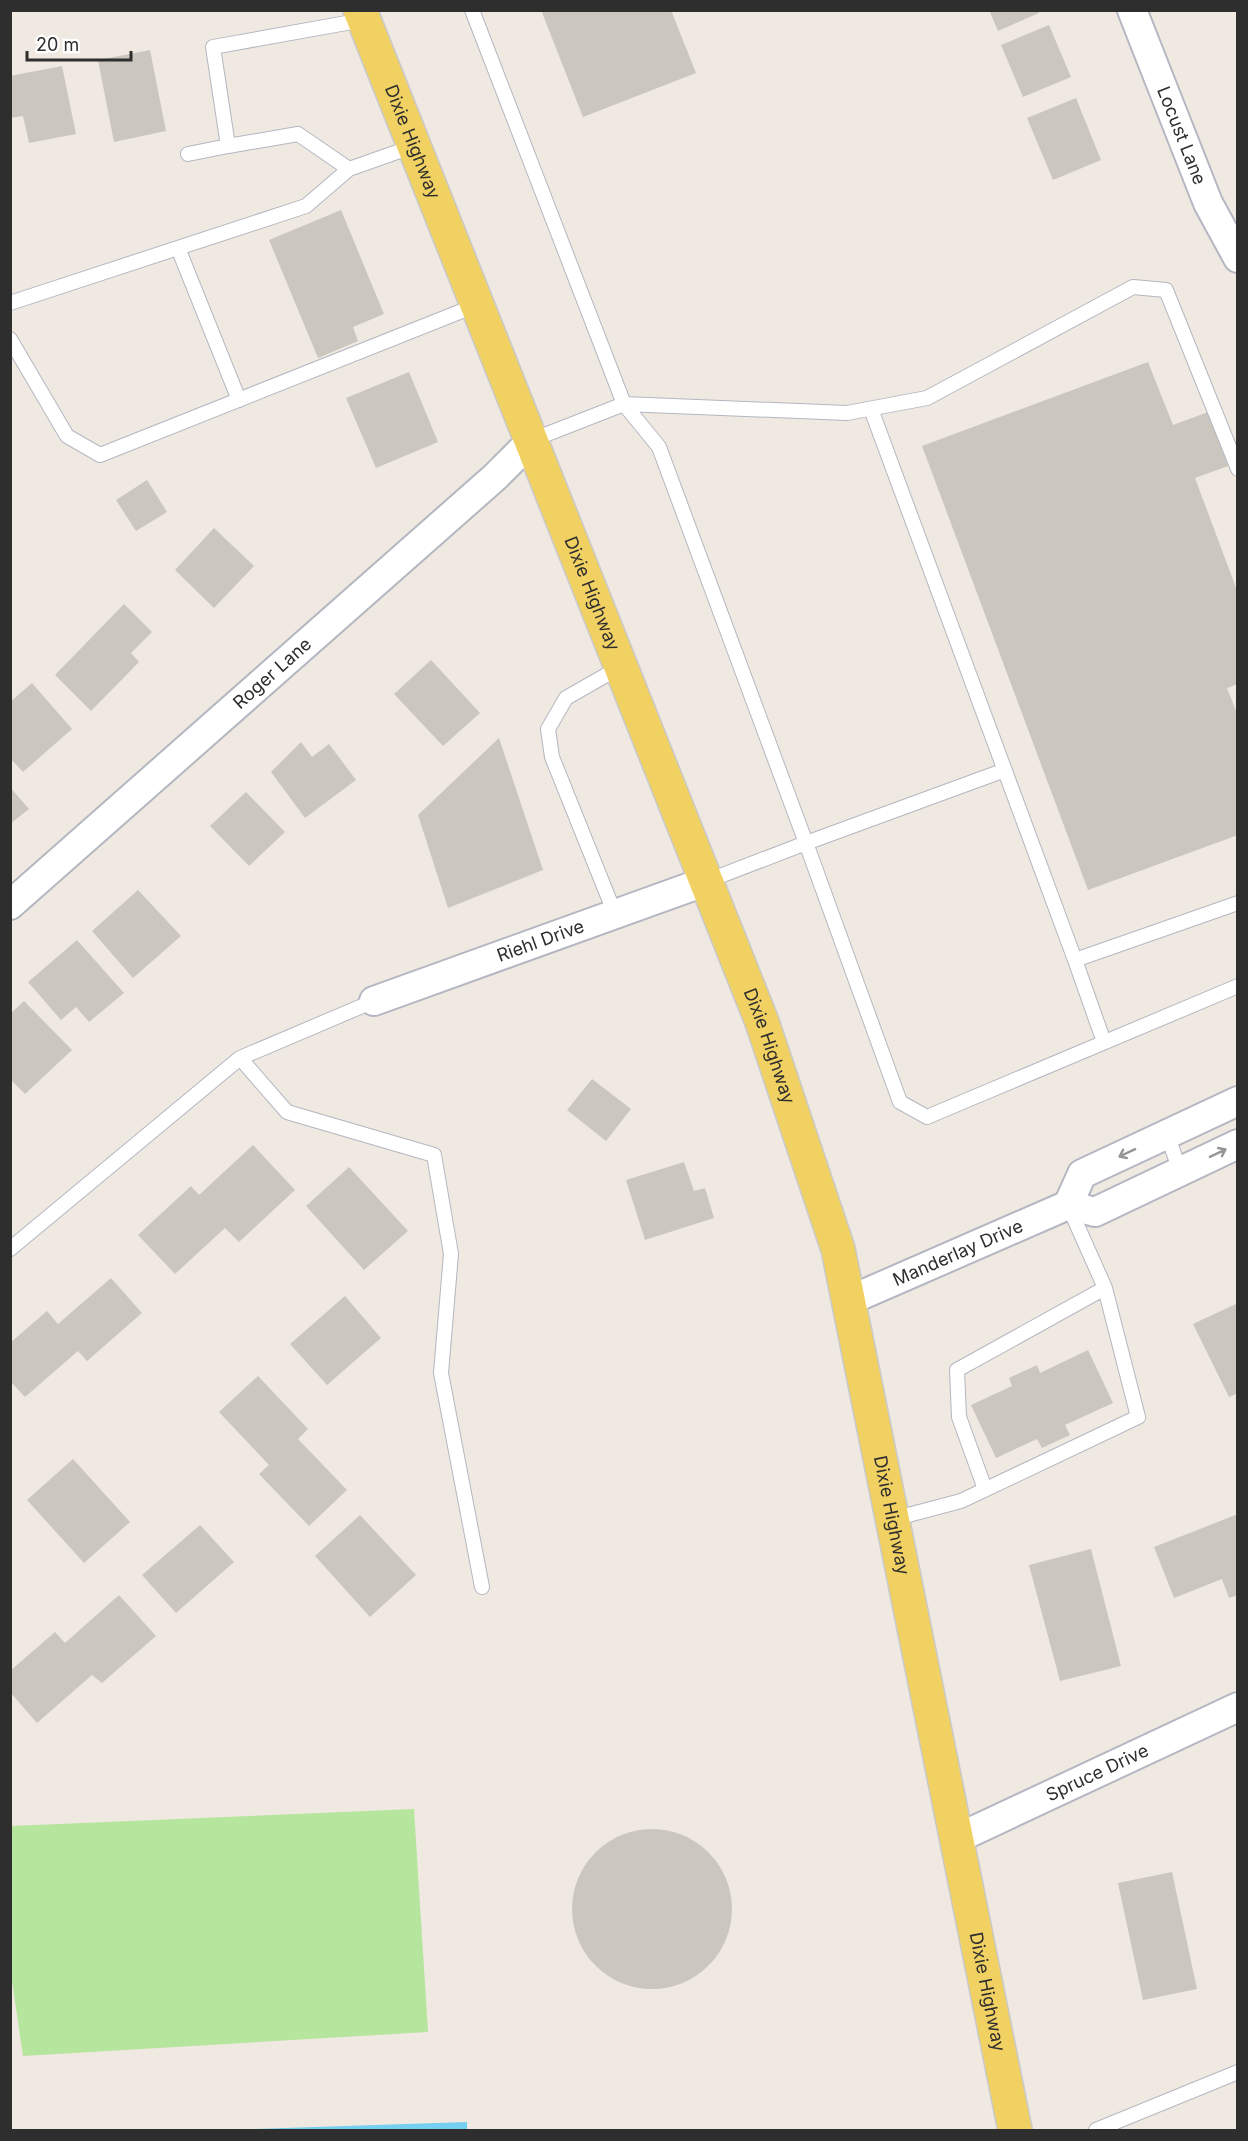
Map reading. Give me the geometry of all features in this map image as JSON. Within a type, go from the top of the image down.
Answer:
[{"type":"main road","name":"Dixie Highway","points":[[362,15],[762,1022],[838,1250],[1016,2130]]},
{"type":"street","name":"Locust Lane","points":[[1132,10],[1208,203],[1238,258]]},
{"type":"street","name":"Roger Lane","points":[[10,905],[348,604],[495,477],[532,440]]},
{"type":"street","name":"Riehl Drive","points":[[374,1001],[707,881]]},
{"type":"street","points":[[1238,1101],[1082,1174],[1068,1205],[1095,1212],[1238,1144]]},
{"type":"street","name":"Manderlay Drive","points":[[848,1301],[1068,1205]]},
{"type":"street","name":"Spruce Drive","points":[[956,1839],[1238,1707]]},
{"type":"lane","points":[[472,10],[624,404],[659,447],[900,1102],[927,1117],[1238,986]]},
{"type":"lane","points":[[228,146],[213,47],[362,15]]},
{"type":"lane","points":[[188,154],[298,134],[350,169]]},
{"type":"lane","points":[[10,303],[306,206],[350,169],[414,146]]},
{"type":"lane","points":[[178,248],[238,400]]},
{"type":"lane","points":[[532,440],[624,404],[847,413],[927,398],[1133,287],[1166,290],[1238,468]]},
{"type":"lane","points":[[10,339],[67,436],[100,455],[477,305]]},
{"type":"lane","points":[[871,409],[1104,1042]]},
{"type":"lane","points":[[615,914],[552,758],[548,729],[566,698],[622,666]]},
{"type":"lane","points":[[707,881],[1005,770]]},
{"type":"lane","points":[[1075,960],[1238,903]]},
{"type":"lane","points":[[10,1249],[240,1058],[374,1001]]},
{"type":"lane","points":[[240,1058],[287,1112],[434,1155],[451,1254],[441,1373],[482,1587]]},
{"type":"lane","points":[[1167,1134],[1180,1171]]},
{"type":"lane","points":[[893,1519],[961,1501],[1138,1417],[1105,1288],[1068,1205]]},
{"type":"lane","points":[[985,1490],[959,1417],[957,1370],[1105,1288]]},
{"type":"lane","points":[[1096,2130],[1238,2072]]},
{"type":"green space","points":[[414,1809],[428,2032],[23,2056],[11,1974],[11,1826]]},
{"type":"water","points":[[467,2122],[467,2130],[224,2130]]},
{"type":"building","points":[[541,10],[671,10],[696,73],[583,117]]},
{"type":"building","points":[[989,10],[1038,10],[1039,13],[998,31]]},
{"type":"building","points":[[1049,25],[1071,77],[1023,97],[1001,45]]},
{"type":"building","points":[[150,50],[166,131],[114,142],[98,60]]},
{"type":"building","points":[[62,66],[76,134],[29,143],[23,116],[10,118],[10,76]]},
{"type":"building","points":[[1076,98],[1101,160],[1053,180],[1027,118]]},
{"type":"building","points":[[341,210],[384,314],[353,327],[358,341],[318,358],[269,240]]},
{"type":"building","points":[[1148,362],[1173,425],[1208,412],[1228,466],[1195,478],[1238,593],[1238,684],[1227,688],[1238,716],[1238,835],[1088,890],[922,446]]},
{"type":"building","points":[[409,372],[438,442],[376,468],[346,398]]},
{"type":"building","points":[[147,480],[167,512],[136,531],[116,500]]},
{"type":"building","points":[[214,528],[254,566],[214,608],[175,570]]},
{"type":"building","points":[[124,604],[152,632],[131,653],[139,662],[91,711],[55,675]]},
{"type":"building","points":[[431,660],[480,713],[443,746],[394,694]]},
{"type":"building","points":[[32,683],[72,729],[23,772],[10,758],[10,702]]},
{"type":"building","points":[[499,738],[543,870],[448,908],[418,815]]},
{"type":"building","points":[[301,742],[312,757],[329,744],[356,780],[305,818],[271,772]]},
{"type":"building","points":[[10,787],[29,809],[10,824]]},
{"type":"building","points":[[246,792],[285,832],[249,866],[210,826]]},
{"type":"building","points":[[138,890],[181,936],[133,978],[92,931]]},
{"type":"building","points":[[77,940],[124,993],[89,1022],[76,1007],[61,1020],[28,982]]},
{"type":"building","points":[[24,1001],[72,1050],[25,1094],[10,1079],[10,1014]]},
{"type":"building","points":[[592,1079],[631,1109],[606,1141],[567,1110]]},
{"type":"building","points":[[253,1145],[295,1190],[239,1242],[225,1228],[175,1274],[138,1235],[191,1186],[199,1195]]},
{"type":"building","points":[[684,1162],[694,1191],[705,1188],[714,1218],[645,1240],[626,1180]]},
{"type":"building","points":[[349,1167],[408,1231],[364,1270],[306,1206]]},
{"type":"building","points":[[111,1278],[142,1313],[87,1361],[78,1351],[25,1397],[10,1381],[10,1343],[47,1311],[58,1324]]},
{"type":"building","points":[[345,1296],[381,1338],[327,1385],[290,1344]]},
{"type":"building","points":[[1238,1303],[1238,1393],[1229,1397],[1193,1324]]},
{"type":"building","points":[[1088,1350],[1113,1403],[1065,1425],[1070,1435],[1042,1448],[1037,1439],[996,1458],[971,1405],[1012,1386],[1009,1378],[1037,1365],[1040,1373]]},
{"type":"building","points":[[258,1376],[308,1429],[298,1439],[347,1490],[309,1526],[259,1474],[269,1465],[219,1412]]},
{"type":"building","points":[[73,1459],[130,1522],[84,1563],[27,1500]]},
{"type":"building","points":[[1238,1514],[1238,1595],[1229,1598],[1222,1579],[1174,1598],[1154,1547]]},
{"type":"building","points":[[360,1515],[416,1575],[370,1617],[315,1556]]},
{"type":"building","points":[[200,1525],[234,1562],[176,1613],[142,1575]]},
{"type":"building","points":[[1091,1549],[1121,1666],[1060,1681],[1029,1565]]},
{"type":"building","points":[[119,1595],[156,1636],[102,1683],[92,1675],[37,1723],[10,1692],[10,1671],[55,1632],[65,1643]]},
{"type":"building","points":[[652,1829],[668,1830],[683,1835],[697,1842],[709,1852],[719,1864],[726,1878],[731,1893],[731,1925],[726,1940],[719,1954],[709,1966],[697,1976],[683,1983],[668,1988],[652,1989],[636,1988],[621,1983],[607,1976],[595,1966],[585,1954],[578,1940],[573,1925],[572,1909],[573,1893],[578,1878],[585,1864],[595,1852],[607,1842],[621,1835],[636,1830]]},
{"type":"building","points":[[1172,1872],[1197,1989],[1143,2000],[1118,1883]]}]
